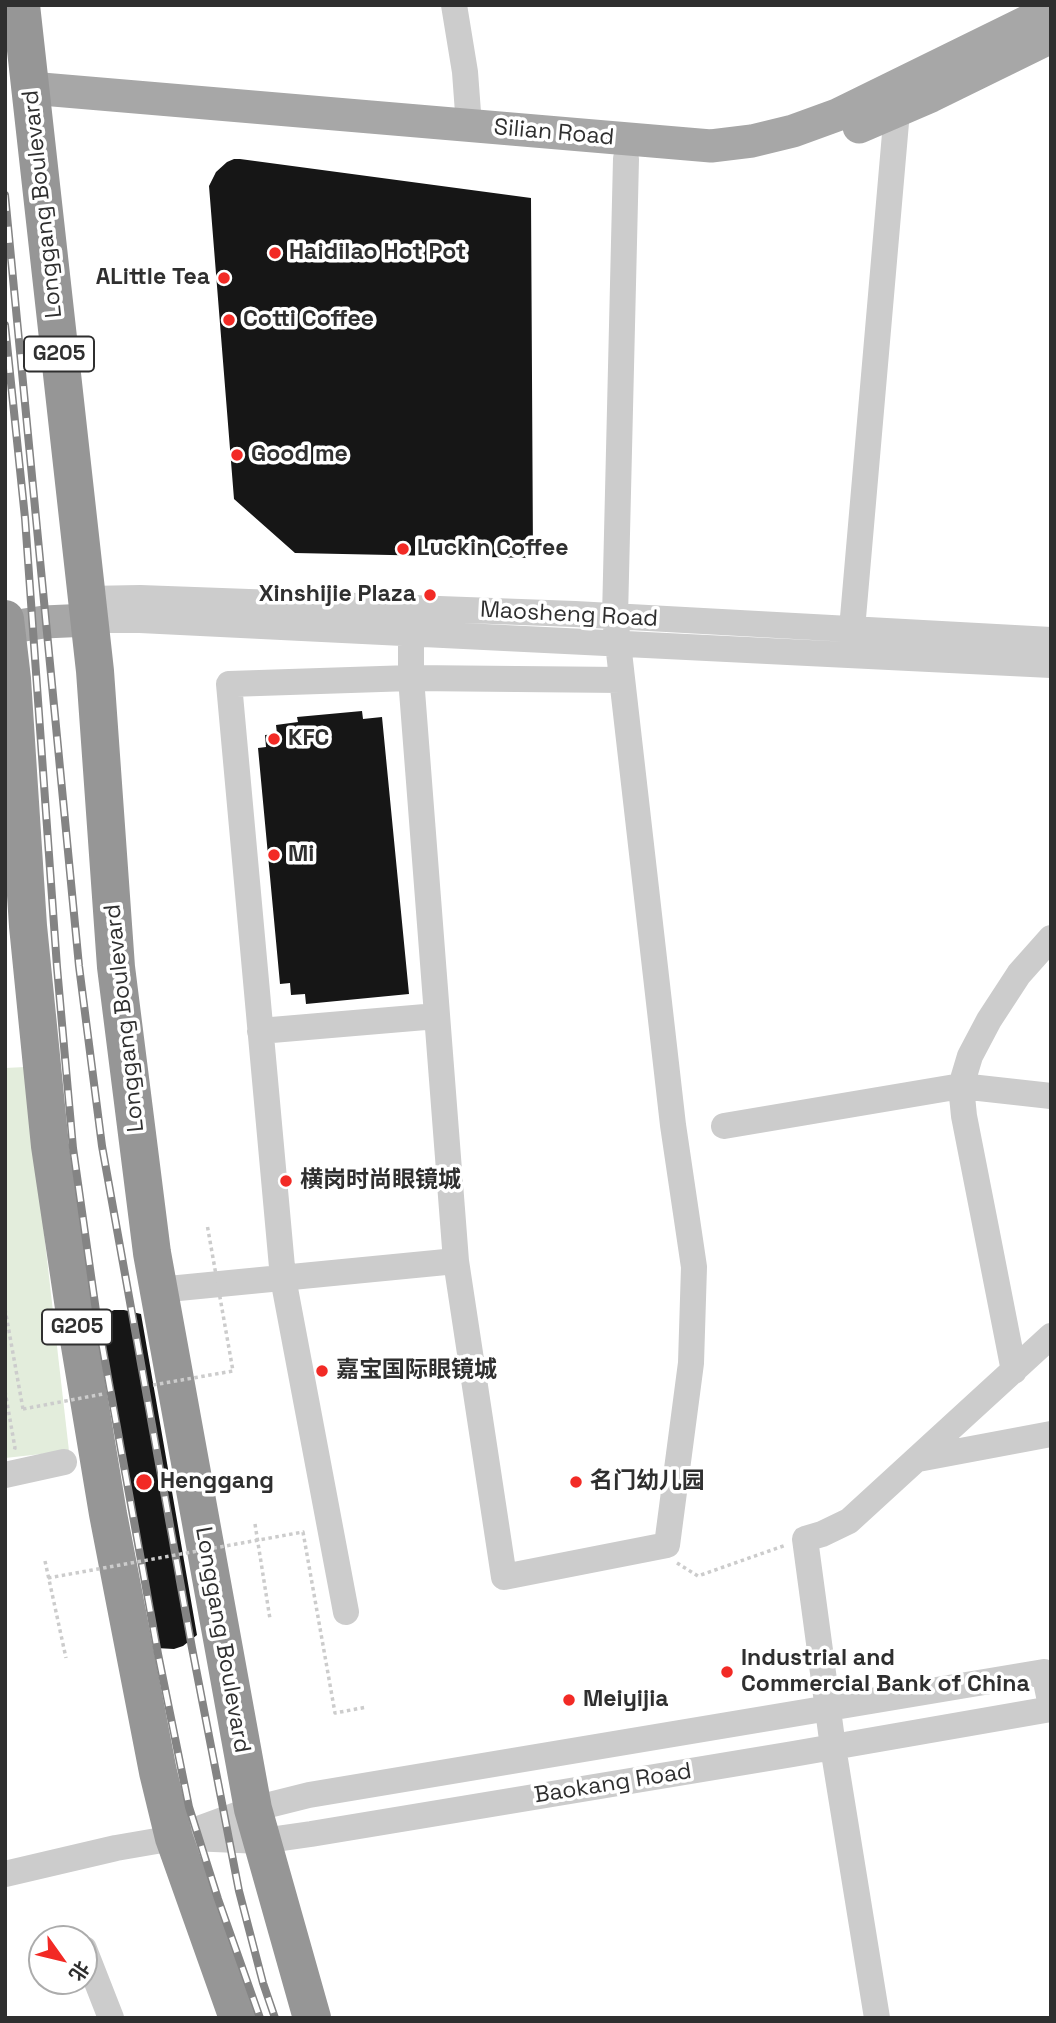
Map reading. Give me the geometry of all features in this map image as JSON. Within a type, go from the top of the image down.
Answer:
[{"type":"highway","name":"Longgang Boulevard","points":[[21,5],[88,609],[116,967],[152,1253],[258,1825],[313,2018]]},
{"type":"highway","name":"G205","points":[[5,619],[12,680],[28,926],[50,1146],[77,1328],[108,1514],[158,1772],[174,1838],[238,2018]]},
{"type":"main road","name":"Silian Road","points":[[31,98],[626,159],[700,165],[732,164],[768,159],[805,149],[1051,10]]},
{"type":"main road","name":"Silian Road","points":[[31,98],[469,126],[711,146],[752,141],[793,131],[836,115],[896,98],[931,96],[1051,37]]},
{"type":"main road","points":[[5,606],[88,609]]},
{"type":"main road","points":[[6,628],[44,622],[88,609]]},
{"type":"street","points":[[454,5],[466,72],[469,126]]},
{"type":"street","points":[[852,629],[896,98]]},
{"type":"street","points":[[411,633],[411,678],[456,1261],[504,1577],[667,1545],[691,1363],[694,1267],[673,1125],[615,617],[626,159]]},
{"type":"street","name":"Maosheng Road","points":[[88,609],[140,598],[615,617],[1051,640]]},
{"type":"street","name":"Maosheng Road","points":[[88,609],[140,620],[1051,665]]},
{"type":"street","points":[[346,1612],[283,1278],[229,684],[411,678],[622,680]]},
{"type":"street","points":[[1014,1371],[964,1116],[961,1086],[970,1056],[989,1020],[1018,974],[1051,938]]},
{"type":"street","points":[[260,1031],[438,1016]]},
{"type":"street","points":[[724,1126],[961,1086],[1051,1096]]},
{"type":"street","points":[[158,1290],[456,1261]]},
{"type":"street","points":[[877,2018],[827,1708],[805,1539],[849,1521],[1051,1336]]},
{"type":"street","points":[[918,1459],[1051,1434]]},
{"type":"street","points":[[8,1465],[64,1462]]},
{"type":"street","name":"Baokang Road","points":[[5,1874],[174,1838],[833,1747],[1051,1708],[1044,1671],[309,1795],[258,1825]]},
{"type":"street","points":[[98,1985],[111,2018]]},
{"type":"path","points":[[153,1385],[233,1371],[207,1224]]},
{"type":"path","points":[[5,1309],[23,1409],[103,1394]]},
{"type":"path","points":[[5,1391],[15,1448],[8,1465]]},
{"type":"path","points":[[255,1524],[270,1619]]},
{"type":"path","points":[[48,1578],[303,1532],[335,1713],[367,1707]]},
{"type":"path","points":[[667,1545],[676,1563],[698,1576],[805,1539]]},
{"type":"path","points":[[44,1561],[66,1658]]},
{"type":"green space","points":[[25,1067],[69,1451],[5,1458],[5,1068]]},
{"type":"building","points":[[234,159],[531,198],[533,558],[295,553],[234,499],[209,186],[216,172]]},
{"type":"building","points":[[362,711],[363,719],[382,717],[409,994],[306,1004],[305,994],[291,995],[290,983],[280,984],[258,748],[266,747],[265,735],[277,734],[276,725],[298,722],[297,717]]},
{"type":"building","points":[[114,1310],[141,1314],[197,1635],[183,1646],[174,1649],[156,1648],[130,1510],[98,1318]]},
{"type":"railway","points":[[5,195],[79,966],[102,1146],[192,1648],[239,1891],[275,2018]]},
{"type":"railway","points":[[5,325],[25,518],[57,967],[73,1148],[96,1311],[158,1654],[189,1807],[260,2018]]},
{"type":"place","name":"Haidilao Hot Pot","points":[[275,253]]},
{"type":"place","name":"ALittle Tea","points":[[224,278]]},
{"type":"place","name":"Cotti Coffee","points":[[229,320]]},
{"type":"place","name":"Good me","points":[[237,455]]},
{"type":"place","name":"Luckin Coffee","points":[[403,549]]},
{"type":"place","name":"Xinshijie Plaza","points":[[430,595]]},
{"type":"place","name":"KFC","points":[[274,739]]},
{"type":"place","name":"Mi","points":[[274,855]]},
{"type":"place","name":"横岗时尚眼镜城","points":[[286,1181]]},
{"type":"place","name":"嘉宝国际眼镜城","points":[[322,1371]]},
{"type":"place","name":"Henggang","points":[[144,1482]]},
{"type":"place","name":"名门幼儿园","points":[[576,1482]]},
{"type":"place","name":"Industrial and Commercial Bank of China","points":[[727,1672]]},
{"type":"place","name":"Meiyijia","points":[[569,1700]]}]
